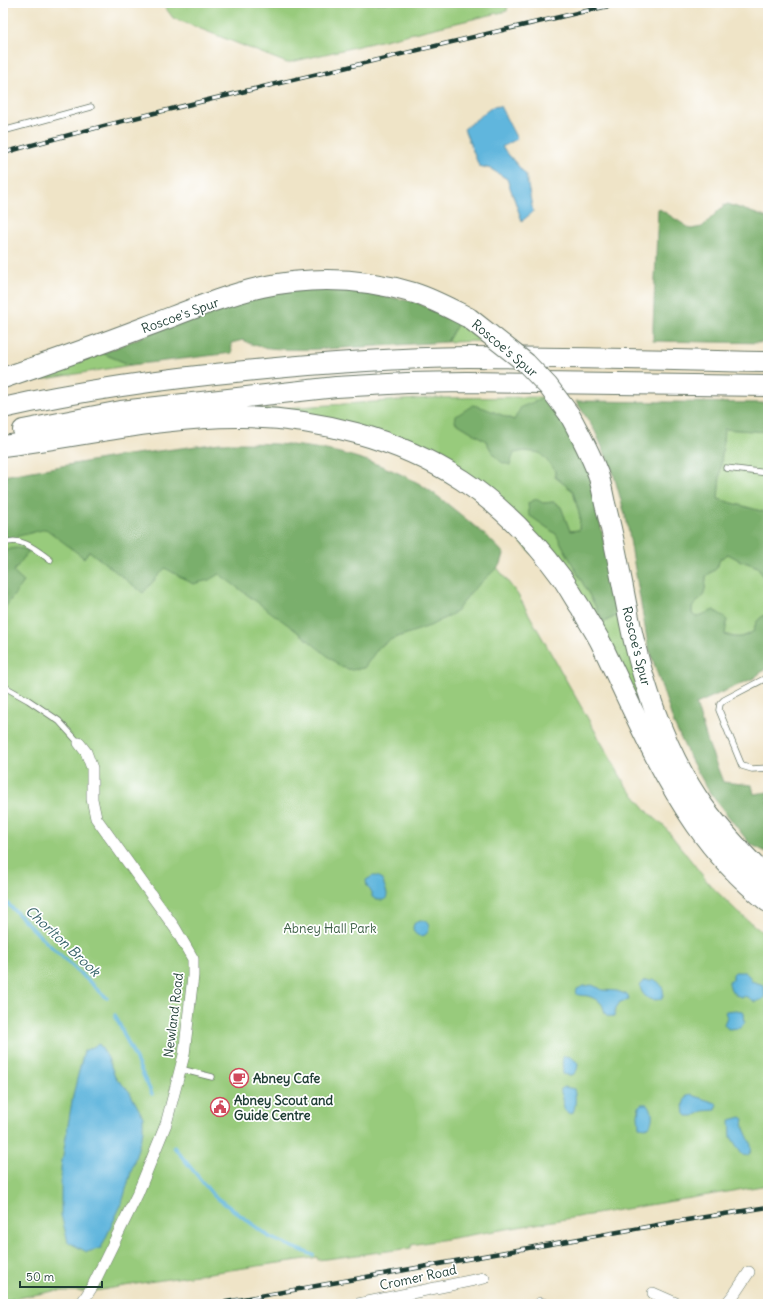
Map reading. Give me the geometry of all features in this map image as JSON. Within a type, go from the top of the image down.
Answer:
[{"type":"highway","name":"Roscoe's Spur","points":[[3,378],[229,296],[261,287],[289,282],[323,279],[379,285],[415,294],[469,318],[526,363],[548,386],[569,414],[598,475],[610,522],[633,637],[650,698],[674,756],[703,806],[742,854],[768,879]]},
{"type":"highway","points":[[3,408],[56,397],[206,374],[365,361],[466,357],[768,362]]},
{"type":"highway","points":[[3,435],[121,411],[336,387],[467,382],[768,386]]},
{"type":"highway","name":"Roscoe's Spur","points":[[3,446],[131,426],[212,418],[268,418],[341,428],[400,449],[432,464],[462,481],[488,500],[513,522],[541,552],[563,580],[599,639],[651,748],[673,790],[697,827],[723,859],[747,884],[768,902]]},
{"type":"street","name":"Newland Road","points":[[79,743],[86,752],[92,768],[92,799],[96,818],[175,928],[193,959],[193,976],[184,1055],[166,1124],[138,1193],[92,1287],[81,1304]]},
{"type":"street","points":[[726,1304],[749,1272]]},
{"type":"street","name":"Cromer Road","points":[[358,1304],[402,1299],[484,1278]]},
{"type":"street","points":[[653,1293],[664,1301],[678,1304]]},
{"type":"lane","points":[[3,131],[92,107]]},
{"type":"lane","points":[[726,468],[768,473]]},
{"type":"lane","points":[[3,544],[7,542],[15,542],[32,546],[50,560]]},
{"type":"lane","points":[[768,677],[724,700],[720,704],[719,710],[742,766],[752,769],[768,768]]},
{"type":"lane","points":[[3,686],[60,721],[79,743]]},
{"type":"lane","points":[[180,1069],[212,1077]]},
{"type":"green space","points":[[162,3],[508,3],[507,11],[287,63],[173,18]]},
{"type":"green space","points":[[728,204],[768,218],[768,343],[653,341],[658,208],[691,229],[702,227],[723,206]]},
{"type":"green space","points":[[334,287],[416,302],[458,323],[447,342],[300,350],[266,348],[253,345],[243,340],[231,343],[232,353],[131,365],[103,353],[184,319],[271,293]]},
{"type":"green space","points":[[458,323],[488,341],[447,342]]},
{"type":"green space","points":[[103,353],[131,365],[27,382]]},
{"type":"green space","points":[[547,397],[514,420],[499,414],[455,422],[486,441],[493,454],[525,451],[540,452],[555,470],[555,477],[573,491],[580,517],[579,530],[570,531],[561,507],[554,502],[543,503],[529,515],[556,534],[604,622],[620,614],[649,713],[643,715],[595,618],[441,461],[255,410],[433,398]]},
{"type":"green space","points":[[547,397],[563,420],[589,472],[620,614],[604,622],[556,534],[529,515],[528,503],[536,499],[543,503],[554,502],[561,507],[570,531],[579,530],[580,517],[573,491],[555,477],[555,470],[540,453],[525,451],[514,453],[510,465],[501,462],[493,454],[486,441],[455,422],[456,416],[473,405],[514,420],[521,407]]},
{"type":"green space","points":[[576,401],[768,403],[768,432],[724,429],[718,499],[768,513],[768,588],[764,586],[764,578],[758,567],[728,554],[720,559],[717,568],[706,576],[704,594],[692,607],[692,614],[696,617],[714,610],[727,620],[725,635],[737,637],[754,631],[758,620],[768,614],[768,667],[754,678],[696,704],[708,743],[723,782],[752,785],[754,794],[768,792],[768,853],[750,844],[710,793],[691,760],[674,724],[648,645],[627,522],[613,472],[595,431]]},
{"type":"green space","points":[[724,429],[768,432],[768,513],[718,499]]},
{"type":"green space","points":[[220,443],[275,444],[322,449],[366,460],[394,471],[432,492],[485,535],[504,554],[501,564],[470,593],[456,612],[430,626],[392,639],[379,647],[364,668],[352,670],[341,667],[303,636],[219,574],[209,580],[193,584],[165,568],[143,593],[89,551],[84,558],[46,529],[3,540],[3,476],[120,456]]},
{"type":"green space","name":"Abney Hall Park","points":[[3,480],[484,550],[518,595],[626,786],[650,814],[664,826],[710,885],[739,913],[768,937],[768,1185],[411,1245],[411,1248],[318,1260],[317,1257],[95,1291],[54,1291],[3,1301]]},
{"type":"green space","points":[[15,548],[29,551],[13,572],[24,582],[3,610],[3,553],[7,550]]},
{"type":"green space","points":[[728,554],[758,567],[764,578],[764,586],[768,588],[768,614],[758,620],[754,631],[743,637],[730,636],[723,633],[709,626],[692,614],[692,607],[704,594],[706,576],[717,568],[720,559]]},
{"type":"water","points":[[500,106],[517,139],[502,147],[526,175],[533,212],[522,221],[507,179],[491,169],[479,166],[464,129],[492,107]]},
{"type":"water","points":[[373,876],[379,877],[383,882],[387,894],[386,899],[379,900],[372,897],[372,892],[367,887],[366,880]]},
{"type":"water","points":[[418,920],[424,920],[429,925],[427,934],[424,936],[418,936],[413,931],[413,925]]},
{"type":"water","points":[[735,972],[745,972],[750,977],[751,981],[764,985],[765,996],[756,1002],[747,997],[738,996],[734,993],[730,987],[729,981],[733,979],[733,974]]},
{"type":"water","points":[[652,979],[658,982],[662,987],[663,996],[661,999],[650,999],[645,996],[641,990],[640,986],[644,981],[650,981]]},
{"type":"water","points":[[592,985],[602,990],[617,991],[628,995],[629,1000],[620,1002],[616,1008],[614,1016],[608,1016],[600,1002],[590,996],[576,994],[577,989]]},
{"type":"water","points":[[735,1010],[742,1011],[744,1013],[745,1022],[740,1028],[728,1029],[724,1024],[727,1017],[725,1012]]},
{"type":"water","points":[[99,1044],[108,1058],[115,1077],[129,1091],[143,1117],[143,1131],[122,1203],[101,1248],[87,1252],[68,1242],[61,1215],[61,1167],[73,1095],[84,1051]]},
{"type":"water","points":[[564,1056],[571,1057],[578,1063],[576,1072],[572,1075],[563,1074],[562,1062]]},
{"type":"water","points":[[565,1087],[574,1089],[575,1102],[572,1114],[567,1112],[564,1108],[561,1089]]},
{"type":"water","points":[[691,1094],[716,1103],[716,1110],[703,1111],[694,1116],[687,1116],[683,1109],[684,1103],[687,1095]]},
{"type":"water","points":[[641,1104],[648,1104],[652,1114],[651,1124],[646,1128],[639,1127],[638,1115]]},
{"type":"water","points":[[741,1117],[744,1119],[744,1127],[751,1144],[751,1152],[746,1156],[741,1153],[731,1137],[730,1120]]},
{"type":"waterway","name":"Chorlton Brook","points":[[3,899],[45,941],[107,998]]},
{"type":"waterway","name":"Chorlton Brook","points":[[115,1015],[152,1094]]},
{"type":"waterway","name":"Chorlton Brook","points":[[174,1147],[213,1195],[271,1238],[313,1255]]},
{"type":"railway","points":[[3,153],[210,100],[622,3]]},
{"type":"railway","points":[[215,1304],[674,1222],[768,1207]]},
{"type":"place","name":"Abney Cafe","points":[[239,1078]]},
{"type":"place","name":"Abney Scout and Guide Centre","points":[[220,1107]]}]
